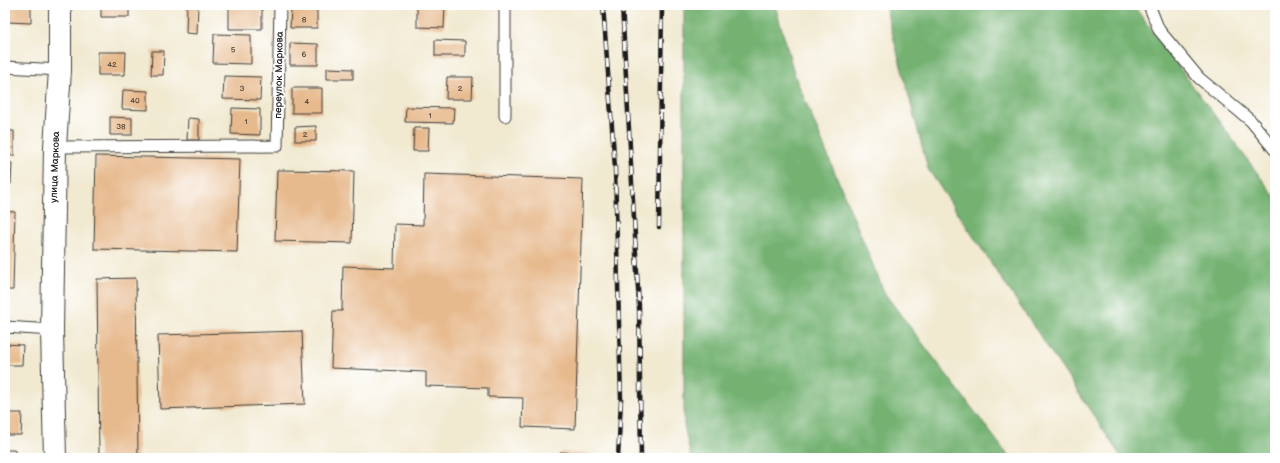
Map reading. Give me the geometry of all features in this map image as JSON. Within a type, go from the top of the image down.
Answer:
[{"type":"main road","name":"улица Маркова","points":[[55,458],[52,330],[55,147],[60,70],[60,5]]},
{"type":"lane","name":"переулок Маркова","points":[[55,147],[277,146],[280,5]]},
{"type":"lane","points":[[505,5],[505,116]]},
{"type":"lane","points":[[1149,5],[1159,30],[1199,78],[1251,121],[1275,150]]},
{"type":"lane","points":[[5,67],[60,70]]},
{"type":"lane","points":[[5,327],[52,330]]},
{"type":"green space","points":[[684,5],[775,5],[795,76],[885,294],[1010,458],[691,458],[684,425]]},
{"type":"green space","points":[[885,5],[1133,5],[1275,197],[1275,458],[1122,458],[928,169]]},
{"type":"building","points":[[7,5],[31,5],[31,23],[7,22]]},
{"type":"building","points":[[101,5],[129,5],[129,17],[101,17]]},
{"type":"building","points":[[187,5],[198,5],[197,34],[186,33]]},
{"type":"building","points":[[229,5],[262,6],[262,29],[229,29]]},
{"type":"building","points":[[417,5],[445,5],[444,28],[417,27]]},
{"type":"building","points":[[291,10],[317,10],[317,28],[290,28]]},
{"type":"building","points":[[214,34],[251,35],[251,64],[213,63]]},
{"type":"building","points":[[435,40],[465,41],[465,56],[435,56]]},
{"type":"building","points":[[290,43],[318,44],[318,65],[290,65]]},
{"type":"building","points":[[152,51],[164,51],[163,75],[151,75]]},
{"type":"building","points":[[98,52],[126,52],[125,75],[98,75]]},
{"type":"building","points":[[327,68],[353,69],[353,79],[327,79]]},
{"type":"building","points":[[224,76],[261,77],[260,100],[223,99]]},
{"type":"building","points":[[447,77],[473,77],[472,99],[446,99]]},
{"type":"building","points":[[292,88],[322,88],[322,113],[292,113]]},
{"type":"building","points":[[123,90],[148,91],[148,110],[122,109]]},
{"type":"building","points":[[406,107],[454,108],[453,123],[405,122]]},
{"type":"building","points":[[232,108],[260,109],[260,135],[231,134]]},
{"type":"building","points":[[110,117],[132,118],[132,135],[110,135]]},
{"type":"building","points":[[188,118],[199,119],[199,140],[187,140]]},
{"type":"building","points":[[316,126],[316,141],[295,141],[295,127]]},
{"type":"building","points":[[414,128],[429,128],[428,151],[413,151]]},
{"type":"building","points":[[5,131],[14,131],[14,156],[5,155]]},
{"type":"building","points":[[96,156],[240,159],[237,252],[94,249]]},
{"type":"building","points":[[5,163],[12,163],[11,184],[5,184]]},
{"type":"building","points":[[277,170],[354,171],[352,243],[275,241]]},
{"type":"building","points":[[424,174],[583,179],[575,429],[522,427],[523,398],[488,397],[488,388],[426,386],[426,372],[331,368],[333,311],[342,311],[343,266],[394,268],[395,224],[423,225]]},
{"type":"building","points":[[5,211],[15,212],[13,290],[5,290]]},
{"type":"building","points":[[136,278],[138,458],[99,458],[97,279]]},
{"type":"building","points":[[302,331],[305,404],[160,409],[158,335]]},
{"type":"building","points":[[5,344],[23,345],[22,365],[5,365]]},
{"type":"building","points":[[5,413],[22,413],[21,435],[5,435]]},
{"type":"building","points":[[5,450],[15,450],[14,458],[5,458]]},
{"type":"building","points":[[560,452],[591,454],[591,458],[559,458]]},
{"type":"railway","points":[[603,5],[615,168],[621,400],[618,458]]},
{"type":"railway","points":[[622,5],[639,307],[641,458]]},
{"type":"railway","points":[[659,227],[662,5]]}]
